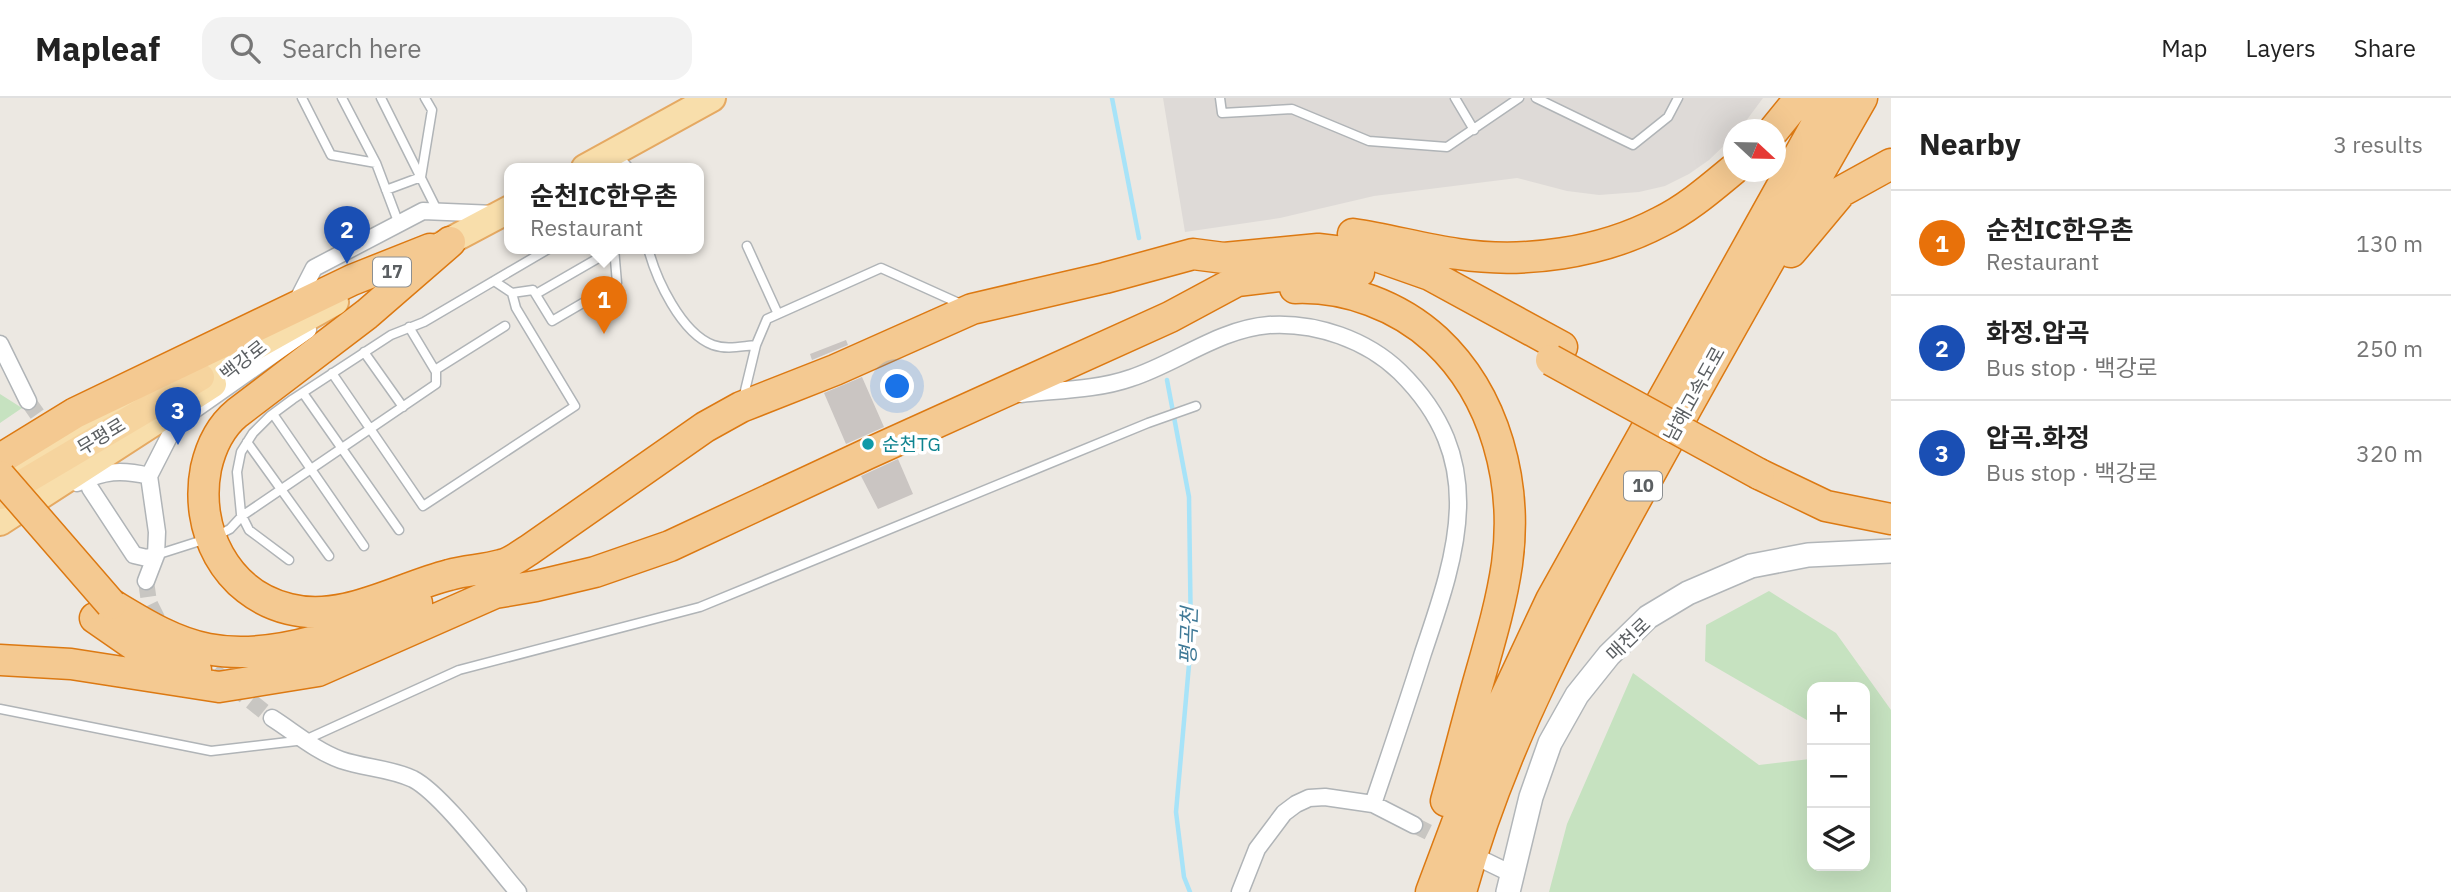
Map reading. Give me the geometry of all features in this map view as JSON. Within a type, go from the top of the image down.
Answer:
[{"type":"highway","points":[[1783,119],[1800,98]]},
{"type":"highway","name":"남해고속도로","points":[[1429,892],[1499,710],[1550,600],[1831,98]]},
{"type":"highway","name":"남해고속도로","points":[[1461,892],[1473,848],[1521,720],[1573,614],[1733,323],[1862,98]]},
{"type":"highway","points":[[1733,323],[1842,191],[1891,164]]},
{"type":"highway","points":[[0,476],[103,611],[160,634],[209,649],[258,651],[311,642],[380,619],[504,565],[705,427],[741,407],[835,370],[972,309],[1105,278],[1267,234],[1334,230],[1459,254],[1506,257],[1560,254],[1611,243],[1661,222],[1723,178]]},
{"type":"highway","points":[[0,459],[75,413],[352,280],[450,242]]},
{"type":"highway","points":[[450,242],[367,314],[228,420],[213,444],[204,478],[203,500],[208,531],[224,565],[240,584],[257,597],[288,609],[302,611],[346,608],[449,574],[504,565]]},
{"type":"highway","points":[[1193,254],[1224,258],[1318,249],[1376,256],[1430,275],[1492,307],[1556,353]]},
{"type":"highway","points":[[0,660],[71,664],[219,687],[318,671],[495,593],[595,572],[670,546],[1170,317],[1237,281],[1321,271],[1369,272],[1416,287],[1556,353],[1763,467],[1826,506],[1891,519]]},
{"type":"highway","points":[[1208,297],[1306,288],[1353,294],[1392,309],[1426,332],[1456,359],[1478,391],[1495,432],[1505,474],[1509,516],[1507,562],[1492,631],[1443,813],[1429,892]]},
{"type":"highway","name":"무평로","points":[[0,496],[201,377]]},
{"type":"highway","points":[[1763,467],[1831,489],[1891,502]]},
{"type":"highway","points":[[0,505],[144,652],[199,671],[261,681]]},
{"type":"main road","points":[[605,163],[712,98]]},
{"type":"main road","name":"백강로","points":[[0,476],[121,408],[201,377],[504,212]]},
{"type":"main road","name":"백강로","points":[[0,522],[211,386],[275,336]]},
{"type":"main road","name":"매천로","points":[[1510,883],[1531,797],[1550,743],[1577,695],[1609,654],[1648,617],[1688,593],[1751,566],[1808,555],[1891,551]]},
{"type":"street","points":[[275,336],[293,309],[314,268],[423,211],[504,211]]},
{"type":"street","points":[[146,581],[156,555],[157,532],[149,476],[171,433],[187,415],[310,329],[330,305]]},
{"type":"street","points":[[997,396],[1110,384],[1132,378],[1221,338],[1270,325],[1311,328],[1358,342],[1392,365],[1410,383],[1430,407],[1444,433],[1453,459],[1458,491],[1458,531],[1447,584],[1373,804]]},
{"type":"street","points":[[0,344],[28,401]]},
{"type":"street","points":[[47,491],[65,489],[111,472],[124,471],[149,476]]},
{"type":"street","points":[[90,488],[134,555],[147,558],[156,555]]},
{"type":"street","points":[[272,718],[338,759],[415,780],[441,803],[518,892]]},
{"type":"street","points":[[1240,892],[1257,849],[1284,813],[1309,798],[1325,797],[1373,804],[1414,825]]},
{"type":"street","points":[[1481,859],[1510,883]]},
{"type":"lane","points":[[302,98],[331,155],[376,163]]},
{"type":"lane","points":[[342,98],[376,163],[399,224]]},
{"type":"lane","points":[[381,98],[438,212]]},
{"type":"lane","points":[[421,177],[432,110],[425,98]]},
{"type":"lane","points":[[1220,98],[1222,113],[1292,109],[1370,141],[1447,147],[1519,98]]},
{"type":"lane","points":[[1455,98],[1474,130]]},
{"type":"lane","points":[[1536,98],[1633,145],[1668,117],[1678,98]]},
{"type":"lane","points":[[386,190],[421,177]]},
{"type":"lane","points":[[747,246],[778,314]]},
{"type":"lane","points":[[289,560],[249,530],[242,516],[237,472],[241,452],[253,433],[273,414],[363,352],[391,335],[424,322],[540,254]]},
{"type":"lane","points":[[536,294],[604,254]]},
{"type":"lane","points":[[512,293],[533,289],[552,321],[617,283],[615,254]]},
{"type":"lane","points":[[651,254],[674,308],[686,325],[701,339],[726,348],[756,345]]},
{"type":"lane","points":[[741,407],[756,345],[767,319],[881,268],[972,309]]},
{"type":"lane","points":[[332,373],[423,506],[575,406],[516,308],[512,293],[494,281]]},
{"type":"lane","points":[[435,370],[505,326]]},
{"type":"lane","points":[[220,534],[230,529],[242,516],[436,384],[435,370],[409,327]]},
{"type":"lane","points":[[363,352],[403,407]]},
{"type":"lane","points":[[303,393],[399,530]]},
{"type":"lane","points":[[0,709],[211,751],[305,740],[459,670],[700,607],[1147,423],[1196,406]]},
{"type":"lane","points":[[273,414],[364,546]]},
{"type":"lane","points":[[247,442],[329,556]]},
{"type":"lane","points":[[156,555],[200,541]]},
{"type":"shaded area","points":[[1163,98],[1763,98],[1747,119],[1723,119],[1723,147],[1689,174],[1665,186],[1639,192],[1599,195],[1567,191],[1517,178],[1374,196],[1280,218],[1185,232]]},
{"type":"green space","points":[[0,394],[22,408],[0,423]]},
{"type":"green space","points":[[1769,591],[1836,633],[1891,710],[1891,892],[1549,892],[1567,824],[1633,673],[1759,765],[1807,759],[1807,871],[1870,871],[1870,682],[1807,682],[1807,720],[1705,661],[1706,625]]},
{"type":"building","points":[[846,340],[848,345],[812,360],[810,354]]},
{"type":"building","points":[[862,377],[884,427],[846,444],[824,393]]},
{"type":"building","points":[[898,459],[913,494],[878,509],[861,476]]},
{"type":"waterway","name":"평곡천","points":[[1112,98],[1139,238]]},
{"type":"waterway","name":"평곡천","points":[[1167,380],[1189,497],[1191,642],[1176,812],[1184,877],[1190,892]]},
{"type":"tunnel","points":[[28,401],[52,435]]},
{"type":"tunnel","points":[[146,581],[149,602],[162,628]]},
{"type":"tunnel","points":[[195,656],[272,718]]},
{"type":"tunnel","points":[[1414,825],[1456,846]]},
{"type":"place","name":"화정.압곡","points":[[347,264]]},
{"type":"place","name":"순천IC한우촌","points":[[604,334]]},
{"type":"place","name":"순천TG","points":[[868,444]]},
{"type":"place","name":"압곡.화정","points":[[178,445]]}]
